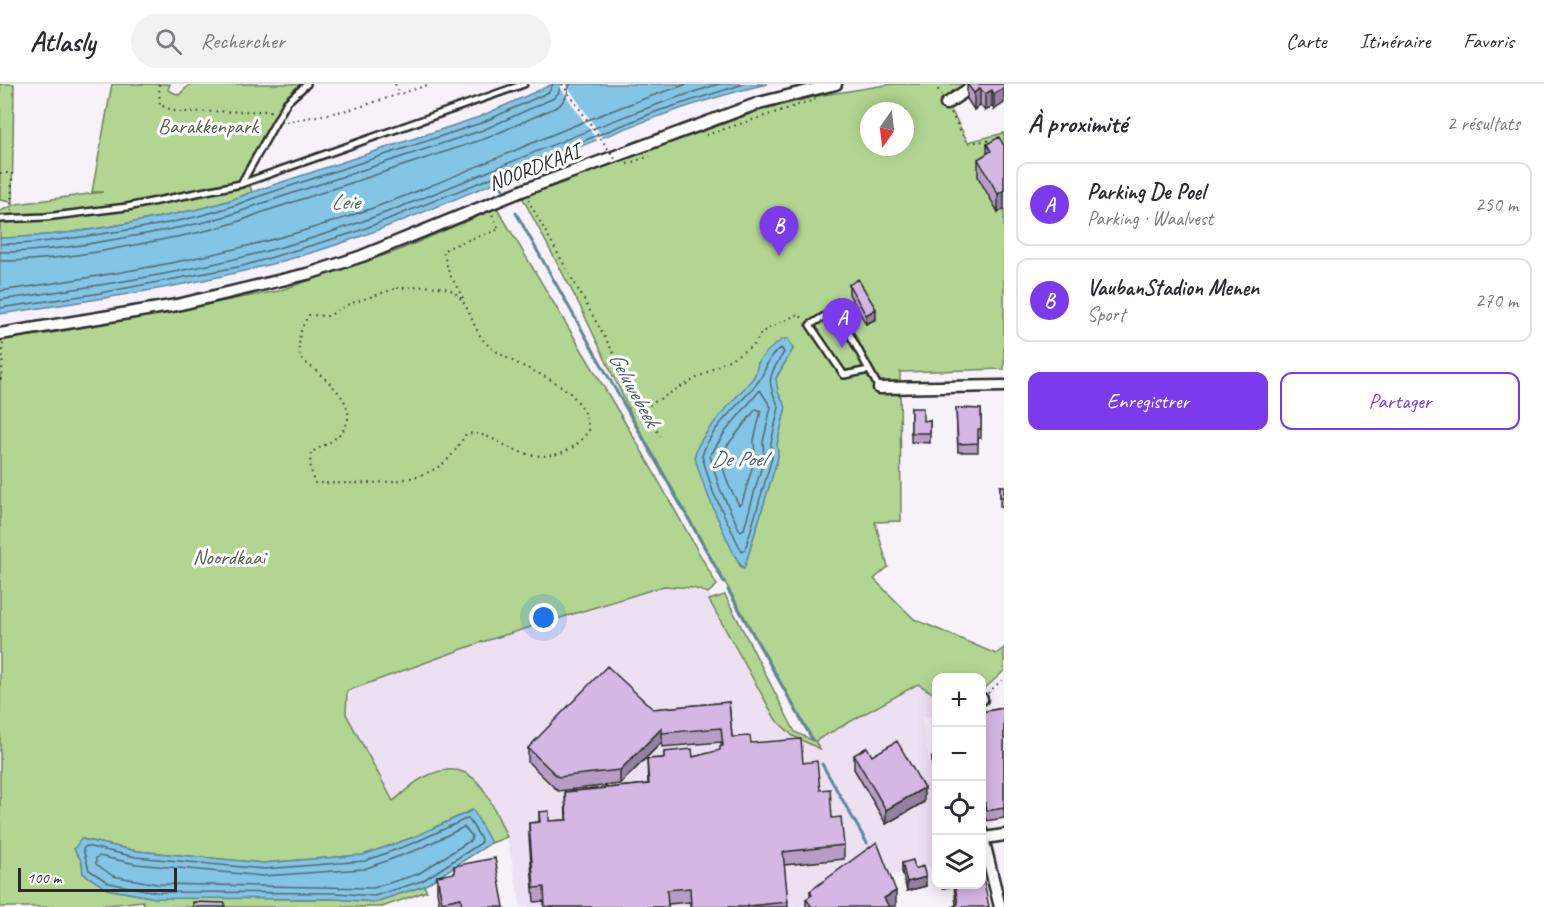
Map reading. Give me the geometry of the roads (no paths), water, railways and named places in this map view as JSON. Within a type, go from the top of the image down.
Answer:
[{"type":"street","name":"NOORDKAAI","points":[[1,334],[177,305],[311,273],[372,252],[521,192],[759,103],[836,84]]},
{"type":"street","points":[[946,104],[976,84]]},
{"type":"street","points":[[879,388],[1004,386]]},
{"type":"street","points":[[986,834],[1004,835]]},
{"type":"street","points":[[983,835],[1000,907]]},
{"type":"lane","points":[[242,184],[242,179],[255,163],[287,102],[307,84]]},
{"type":"lane","points":[[0,219],[127,207],[242,184],[524,84]]},
{"type":"lane","points":[[870,370],[844,375],[810,325],[836,309],[870,370],[879,388]]},
{"type":"water","name":"Leie","points":[[553,84],[767,84],[662,115],[561,154],[410,218],[315,252],[181,284],[0,314],[0,238],[94,229],[215,205],[479,117]]},
{"type":"water","name":"De Poel","points":[[783,339],[788,339],[793,349],[776,378],[778,392],[786,407],[777,444],[778,457],[744,569],[716,515],[695,455],[697,447],[711,427],[754,376],[759,361]]},
{"type":"water","points":[[473,810],[491,843],[424,886],[375,902],[336,899],[156,898],[107,889],[83,873],[82,862],[74,849],[81,839],[137,851],[263,863],[363,855],[414,837]]},
{"type":"waterway","name":"Geluwebeek","points":[[496,178],[503,189]]},
{"type":"waterway","name":"Geluwebeek","points":[[516,213],[724,582]]},
{"type":"waterway","name":"Geluwebeek","points":[[728,590],[812,739]]},
{"type":"waterway","name":"Geluwebeek","points":[[822,764],[867,843]]},
{"type":"place","name":"VaubanStadion Menen","points":[[779,256]]},
{"type":"place","name":"Parking De Poel","points":[[842,348]]},
{"type":"park label","name":"Barakkenpark","points":[[208,126]]},
{"type":"park label","name":"Noordkaai","points":[[229,557]]}]
